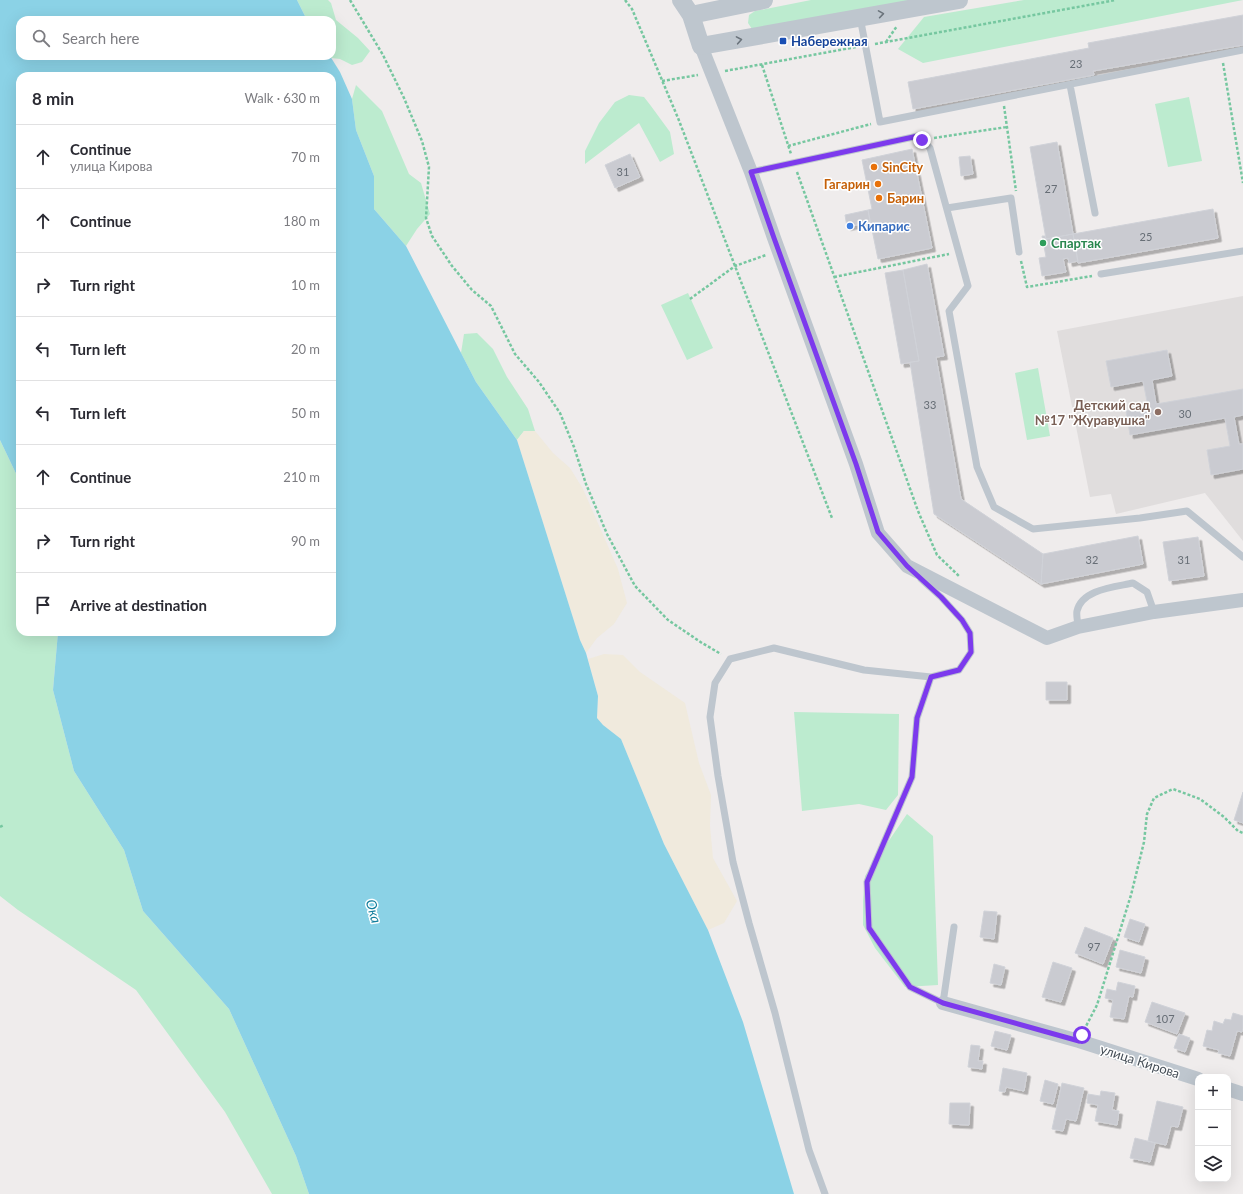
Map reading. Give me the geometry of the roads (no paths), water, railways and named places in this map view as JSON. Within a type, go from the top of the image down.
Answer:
[{"type":"street","points":[[764,0],[686,7],[751,172],[778,251],[856,464],[878,532],[907,566],[1047,638],[1078,627],[1154,612],[1243,600]]},
{"type":"street","points":[[701,46],[949,1]]},
{"type":"street","name":"улица Кирова","points":[[943,1003],[1079,1041],[1195,1078]]},
{"type":"street","points":[[1231,1090],[1243,1094]]},
{"type":"lane","points":[[860,17],[880,122],[1243,50]]},
{"type":"lane","points":[[1070,85],[1096,213]]},
{"type":"lane","points":[[751,172],[918,136],[930,148],[968,286],[949,311],[977,467],[994,507],[1033,529],[1187,511],[1243,557]]},
{"type":"lane","points":[[947,208],[1011,198],[1019,252]]},
{"type":"lane","points":[[1101,274],[1243,252]]},
{"type":"lane","points":[[825,1194],[809,1150],[775,1013],[737,877],[718,776],[710,717],[715,683],[730,659],[774,648],[864,670],[931,677],[959,670],[971,652],[970,633],[962,620],[941,597],[907,566]]},
{"type":"lane","points":[[1078,627],[1077,612],[1080,604],[1087,595],[1105,589],[1133,583],[1147,592],[1154,612]]},
{"type":"lane","points":[[931,677],[917,718],[912,777],[867,882],[869,928],[910,987],[943,1003],[954,927]]},
{"type":"water","name":"Ока","points":[[0,0],[297,0],[305,16],[16,16],[16,60],[332,60],[340,72],[352,99],[356,130],[374,176],[374,209],[406,246],[476,382],[517,440],[580,640],[586,653],[598,696],[597,718],[603,725],[621,739],[664,844],[708,930],[743,1022],[794,1194],[309,1194],[296,1156],[229,1009],[143,911],[124,850],[74,771],[53,690],[58,636],[336,636],[336,72],[16,72],[16,474],[0,440]]},
{"type":"place","name":"Набережная","points":[[783,41]]},
{"type":"place","name":"SinCity","points":[[874,167]]},
{"type":"place","name":"Гагарин","points":[[878,184]]},
{"type":"place","name":"Барин","points":[[879,198]]},
{"type":"place","name":"Кипарис","points":[[850,226]]},
{"type":"place","name":"Спартак","points":[[1043,243]]},
{"type":"place","name":"Детский сад №17 \"Журавушка\"","points":[[1158,412]]}]
